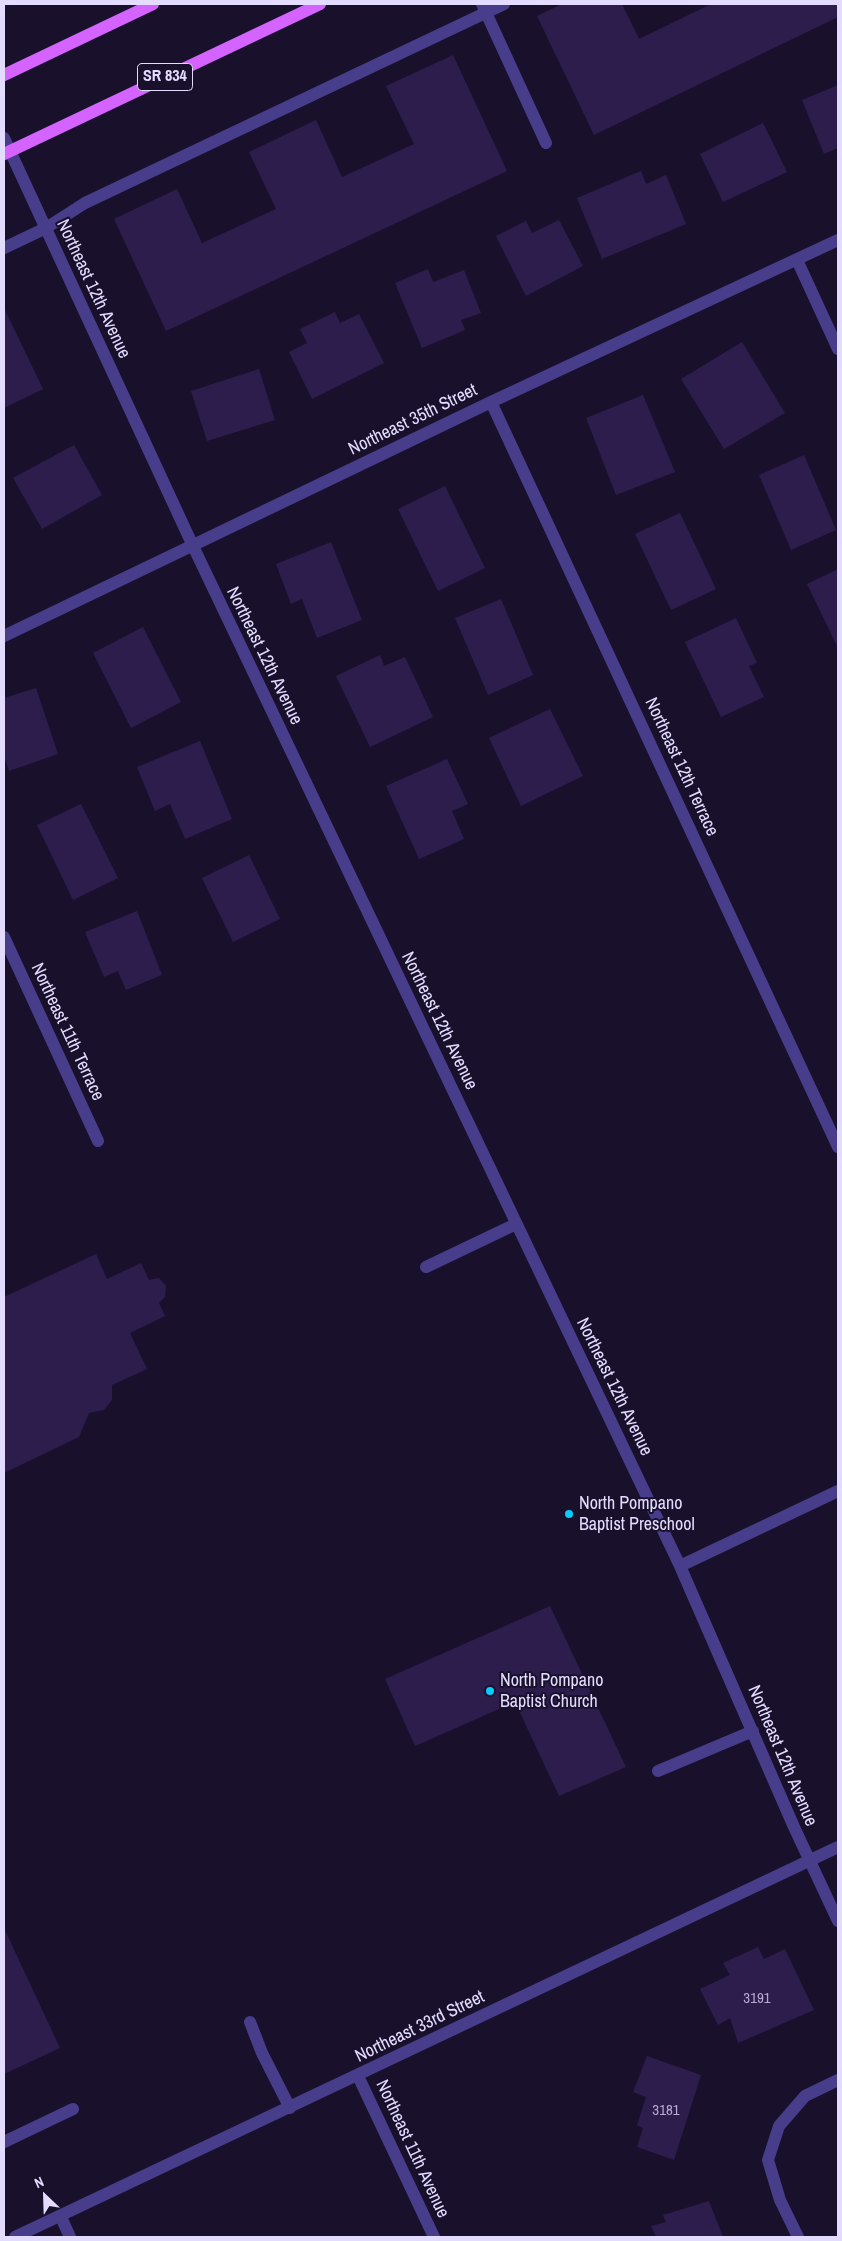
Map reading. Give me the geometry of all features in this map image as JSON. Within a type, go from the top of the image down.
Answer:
[{"type":"main road","points":[[4,75],[153,4]]},
{"type":"main road","name":"SR 834","points":[[7,153],[320,4]]},
{"type":"street","points":[[4,248],[46,228],[84,203],[484,8],[504,4]]},
{"type":"street","points":[[484,8],[546,143]]},
{"type":"street","name":"Northeast 12th Avenue","points":[[4,138],[7,153],[46,228],[193,546],[680,1566],[838,1922]]},
{"type":"street","name":"Northeast 35th Street","points":[[4,636],[491,402],[838,240]]},
{"type":"street","points":[[797,260],[838,349]]},
{"type":"street","name":"Northeast 12th Terrace","points":[[491,402],[838,1147]]},
{"type":"street","name":"Northeast 11th Terrace","points":[[4,937],[98,1141]]},
{"type":"street","points":[[426,1266],[516,1224]]},
{"type":"street","points":[[680,1566],[838,1491]]},
{"type":"street","points":[[658,1771],[753,1731]]},
{"type":"street","name":"Northeast 33rd Street","points":[[15,2237],[358,2076],[838,1846]]},
{"type":"street","points":[[250,2022],[262,2053],[290,2108]]},
{"type":"street","name":"Northeast 11th Avenue","points":[[358,2076],[434,2237]]},
{"type":"street","points":[[798,2237],[780,2200],[768,2160],[779,2126],[805,2096],[838,2080]]},
{"type":"street","points":[[4,2142],[73,2109]]},
{"type":"street","points":[[61,2216],[70,2237]]},
{"type":"building","points":[[562,4],[622,4],[639,39],[711,4],[838,4],[838,17],[594,135],[537,16]]},
{"type":"building","points":[[453,55],[507,171],[166,331],[114,219],[177,189],[202,243],[276,209],[249,152],[316,120],[342,177],[414,144],[386,86]]},
{"type":"building","points":[[838,85],[838,148],[824,154],[802,100]]},
{"type":"building","points":[[763,123],[787,172],[723,202],[700,154]]},
{"type":"building","points":[[641,171],[646,184],[666,175],[686,224],[602,259],[577,198]]},
{"type":"building","points":[[559,220],[583,266],[526,296],[496,236],[526,221],[532,233]]},
{"type":"building","points":[[428,269],[433,282],[464,270],[481,313],[461,320],[465,330],[422,348],[395,283]]},
{"type":"building","points":[[4,308],[43,389],[4,408]]},
{"type":"building","points":[[335,312],[340,323],[359,314],[384,363],[312,399],[289,352],[307,343],[300,329]]},
{"type":"building","points":[[742,342],[785,413],[724,449],[681,379]]},
{"type":"building","points":[[259,369],[275,420],[207,441],[191,391]]},
{"type":"building","points":[[643,395],[675,472],[616,495],[586,418]]},
{"type":"building","points":[[74,445],[102,495],[42,529],[13,478]]},
{"type":"building","points":[[804,455],[836,530],[791,550],[759,475]]},
{"type":"building","points":[[445,486],[485,568],[438,591],[398,509]]},
{"type":"building","points":[[680,513],[716,589],[671,610],[635,534]]},
{"type":"building","points":[[331,542],[362,620],[317,638],[302,599],[291,604],[276,564]]},
{"type":"building","points":[[838,569],[838,648],[807,584]]},
{"type":"building","points":[[501,599],[533,675],[488,695],[455,618]]},
{"type":"building","points":[[736,618],[757,663],[749,666],[764,697],[721,717],[685,642]]},
{"type":"building","points":[[143,627],[181,702],[131,728],[93,653]]},
{"type":"building","points":[[380,655],[384,666],[405,657],[433,717],[370,747],[336,676]]},
{"type":"building","points":[[36,688],[58,754],[9,771],[4,756],[4,698]]},
{"type":"building","points":[[550,709],[583,776],[521,806],[489,738]]},
{"type":"building","points":[[200,741],[232,819],[185,839],[170,804],[155,811],[137,767]]},
{"type":"building","points":[[447,759],[468,804],[452,811],[464,839],[419,859],[386,786]]},
{"type":"building","points":[[81,804],[118,878],[73,900],[37,825]]},
{"type":"building","points":[[249,855],[280,919],[233,942],[202,878]]},
{"type":"building","points":[[137,911],[162,975],[126,990],[118,971],[104,977],[85,932]]},
{"type":"building","points":[[96,1254],[107,1279],[141,1263],[149,1280],[159,1278],[166,1286],[165,1297],[159,1303],[165,1316],[130,1333],[147,1369],[112,1385],[112,1400],[104,1410],[89,1413],[79,1437],[4,1473],[4,1297]]},
{"type":"building","name":"North Pompano Baptist Church","points":[[550,1606],[626,1767],[559,1796],[515,1702],[415,1746],[385,1679]]},
{"type":"building","points":[[4,1928],[60,2048],[4,2074]]},
{"type":"building","points":[[758,1947],[764,1959],[785,1949],[814,2010],[738,2043],[730,2018],[718,2025],[700,1989],[730,1975],[723,1963]]},
{"type":"building","points":[[647,2056],[701,2075],[674,2160],[637,2147],[643,2128],[637,2125],[646,2097],[633,2092]]},
{"type":"building","points":[[709,2201],[723,2237],[656,2237],[651,2226],[666,2222],[663,2215]]},
{"type":"place","name":"North Pompano Baptist Preschool","points":[[569,1514]]},
{"type":"place","name":"North Pompano Baptist Church","points":[[490,1691]]}]
